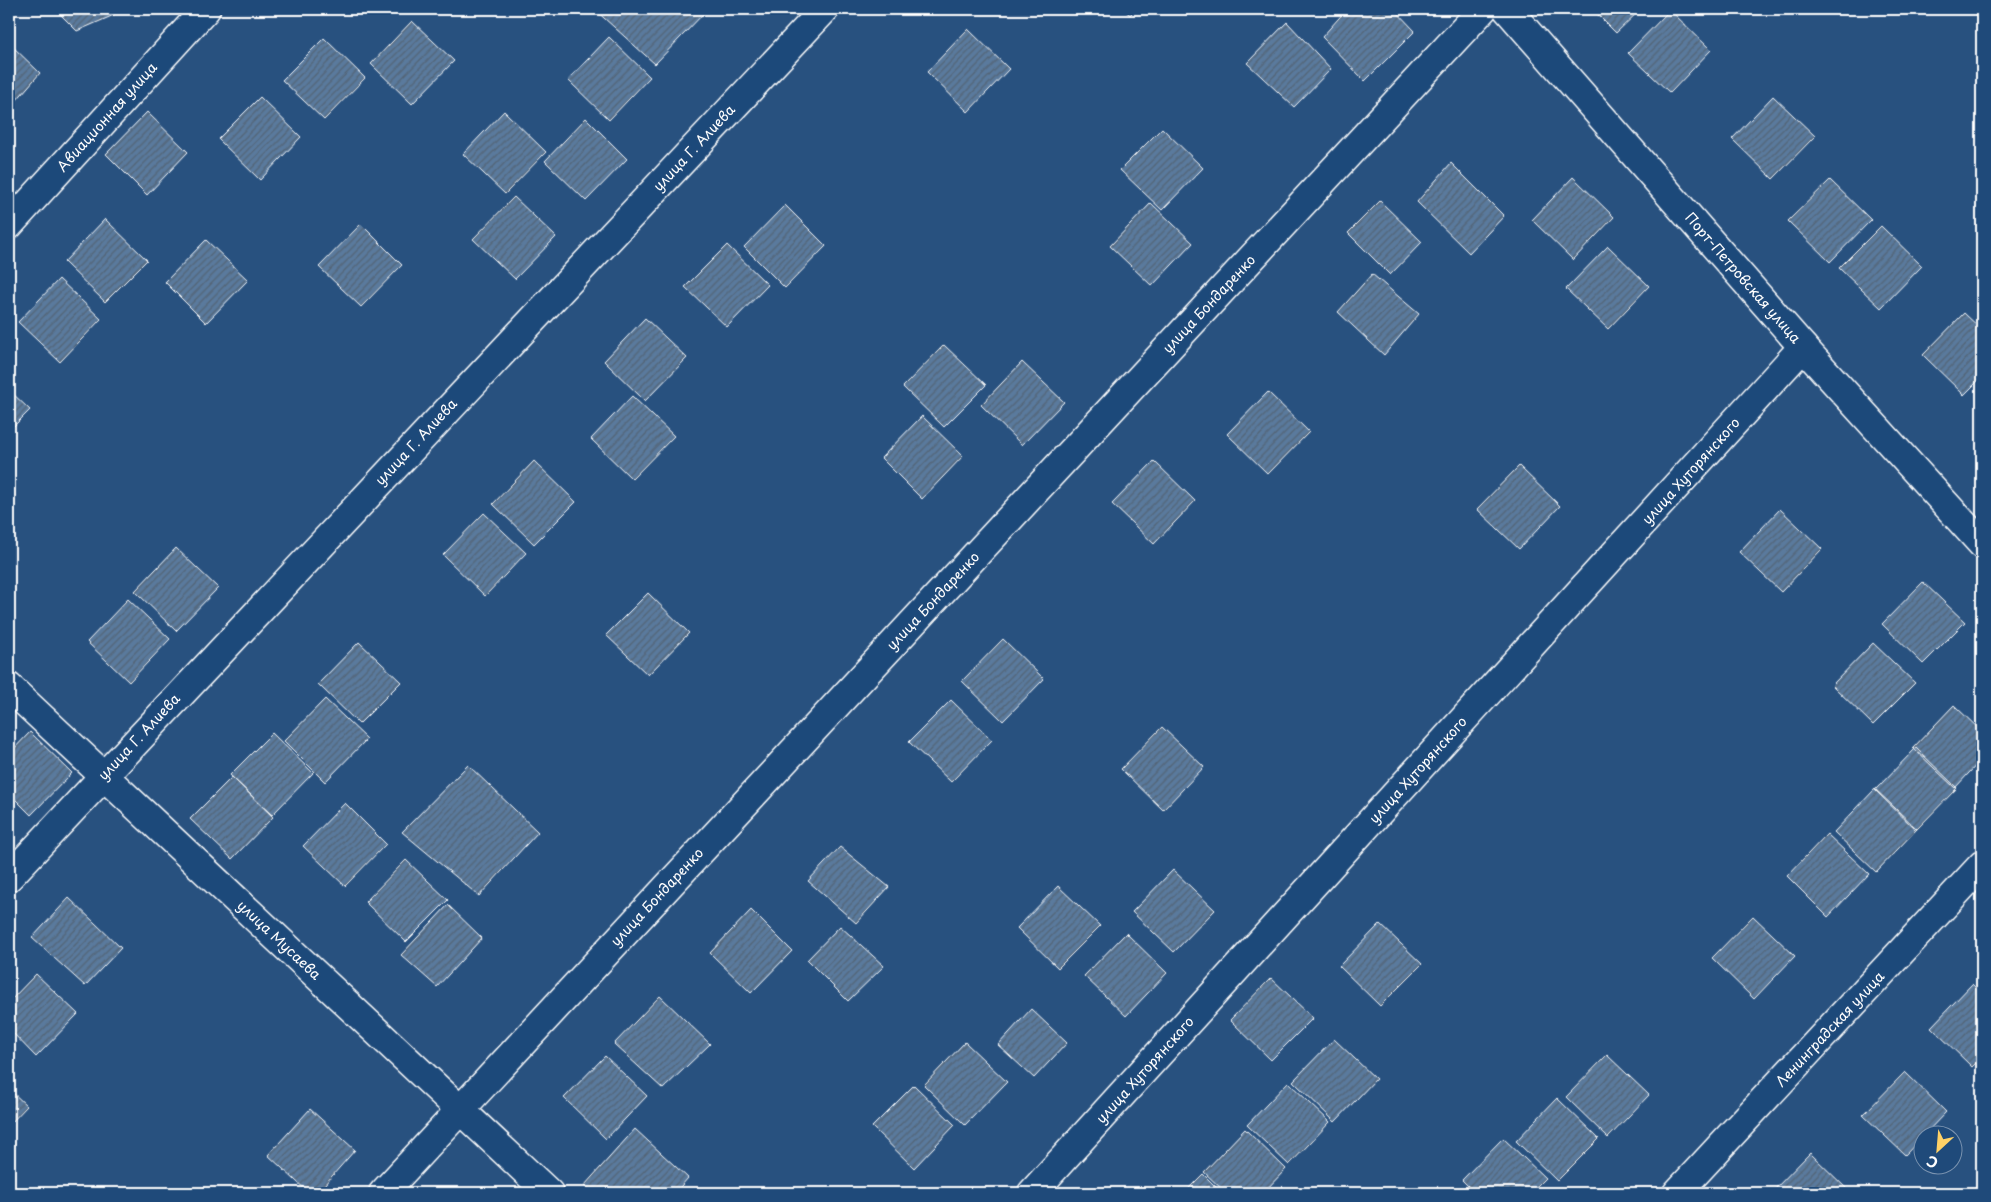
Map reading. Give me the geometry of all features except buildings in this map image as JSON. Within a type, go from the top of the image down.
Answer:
[{"type":"street","name":"Авиационная улица","points":[[9,225],[206,9]]},
{"type":"street","name":"улица Г. Алиева","points":[[9,877],[825,9]]},
{"type":"street","name":"улица Бондаренко","points":[[382,1193],[1484,9]]},
{"type":"street","name":"Порт-Петровская улица","points":[[1507,9],[1803,348],[1982,544]]},
{"type":"street","name":"улица Хуторянского","points":[[1032,1193],[1803,348]]},
{"type":"street","name":"улица Мусаева","points":[[9,687],[549,1193]]},
{"type":"street","name":"Ленинградская улица","points":[[1677,1193],[1982,865]]}]
